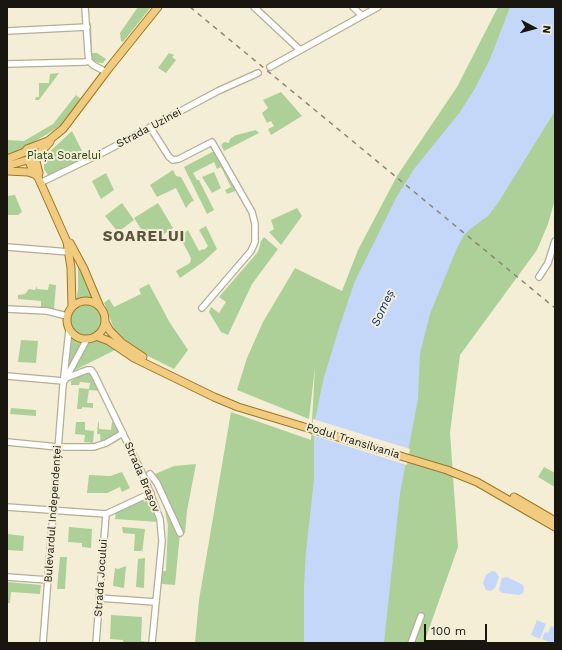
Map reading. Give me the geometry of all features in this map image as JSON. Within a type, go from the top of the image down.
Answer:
[{"type":"main road","points":[[7,166],[32,159],[57,134],[158,7]]},
{"type":"main road","points":[[7,158],[28,151],[48,141],[57,134]]},
{"type":"main road","points":[[28,151],[24,156],[32,159]]},
{"type":"main road","points":[[28,151],[35,152],[32,159],[37,178],[64,235],[69,252],[72,306],[67,316]]},
{"type":"main road","points":[[7,171],[28,172],[37,178]]},
{"type":"main road","points":[[57,220],[84,270],[110,331],[122,343],[166,372]]},
{"type":"main road","points":[[72,306],[88,301],[95,303],[100,308]]},
{"type":"main road","name":"Bulevardul Independenței","points":[[67,316],[69,330]]},
{"type":"main road","points":[[69,330],[76,336],[87,340],[96,336],[102,330],[105,322]]},
{"type":"main road","points":[[96,336],[110,341],[134,358],[166,372]]},
{"type":"main road","name":"Podul Transilvania","points":[[166,372],[214,397],[238,407],[447,470],[477,482],[538,514]]},
{"type":"main road","points":[[538,514],[555,521]]},
{"type":"main road","points":[[538,514],[555,527]]},
{"type":"street","points":[[86,7],[89,60],[93,65],[106,72]]},
{"type":"street","points":[[254,7],[300,50]]},
{"type":"street","points":[[353,7],[362,16]]},
{"type":"street","points":[[270,67],[378,7]]},
{"type":"street","points":[[7,31],[87,27]]},
{"type":"street","points":[[7,64],[85,62],[89,60]]},
{"type":"street","name":"Strada Uzinei","points":[[37,178],[106,151],[218,91],[258,73]]},
{"type":"street","points":[[150,127],[169,157],[173,160],[179,159],[212,142],[252,212],[256,234],[255,242],[251,251],[202,308]]},
{"type":"street","points":[[539,277],[548,263],[555,241]]},
{"type":"street","points":[[7,247],[69,252]]},
{"type":"street","points":[[7,309],[47,312],[67,316]]},
{"type":"street","name":"Bulevardul Independenței","points":[[43,643],[58,447],[69,330]]},
{"type":"street","name":"Bulevardul Independenței","points":[[64,381],[87,340]]},
{"type":"street","name":"Strada Brașov","points":[[64,381],[87,370],[92,371],[124,434],[151,493],[160,519],[162,541],[152,643]]},
{"type":"street","points":[[7,376],[64,381]]},
{"type":"street","points":[[7,442],[58,447],[96,447],[124,434]]},
{"type":"street","points":[[150,474],[157,483],[180,532]]},
{"type":"street","points":[[7,507],[106,514],[151,493]]},
{"type":"street","name":"Strada Jocului","points":[[96,643],[106,514]]},
{"type":"street","points":[[7,577],[48,580]]},
{"type":"street","points":[[99,598],[156,602]]},
{"type":"street","points":[[411,643],[421,616]]},
{"type":"green space","points":[[138,7],[151,7],[123,42],[121,41],[120,33]]},
{"type":"green space","points":[[498,7],[555,7],[555,199],[548,224],[537,250],[460,355],[450,433],[458,547],[424,643],[195,643],[199,600],[231,412],[311,440],[315,367],[309,419],[237,390],[247,358],[263,322],[295,268],[342,291],[358,250],[397,176],[457,87]]},
{"type":"green space","points":[[91,23],[92,53],[97,53],[106,59],[103,63],[92,60],[90,56],[88,24]]},
{"type":"green space","points":[[169,53],[174,55],[172,57],[176,60],[166,73],[158,68]]},
{"type":"green space","points":[[59,73],[39,100],[35,100],[36,97],[39,97],[39,83],[49,83],[50,74]]},
{"type":"green space","points":[[281,92],[302,116],[271,135],[268,129],[274,126],[271,121],[267,123],[262,113],[268,108],[263,100]]},
{"type":"green space","points":[[76,95],[81,99],[59,127],[17,152],[7,155],[7,140],[24,141],[53,124]]},
{"type":"green space","points":[[256,130],[259,133],[224,151],[221,145],[223,143],[229,143],[230,139],[236,135]]},
{"type":"green space","name":"Piața Soarelui","points":[[72,131],[83,153],[83,161],[49,177],[44,169],[46,155]]},
{"type":"green space","points":[[216,150],[238,190],[227,194],[225,190],[231,187],[221,167],[217,169],[214,162],[193,173],[197,180],[199,180],[214,210],[207,214],[184,167]]},
{"type":"green space","points":[[173,170],[176,176],[181,177],[194,201],[191,202],[186,208],[176,188],[157,197],[150,185]]},
{"type":"green space","points":[[214,172],[221,188],[212,193],[202,177]]},
{"type":"green space","points":[[106,173],[114,190],[101,199],[92,181]]},
{"type":"green space","points":[[15,195],[22,212],[18,215],[7,215],[7,196]]},
{"type":"green space","points":[[122,203],[134,220],[118,232],[105,216]]},
{"type":"green space","points":[[158,203],[173,228],[150,243],[134,218]]},
{"type":"green space","points":[[297,208],[302,216],[281,245],[269,232],[274,229],[271,220]]},
{"type":"green space","points":[[206,226],[217,249],[203,262],[180,278],[176,271],[190,263],[191,258],[180,237],[188,230],[199,251],[204,250],[208,246],[199,230]]},
{"type":"green space","points":[[264,237],[278,249],[252,284],[228,335],[221,332],[209,312],[211,307],[219,313],[226,302],[219,297],[257,253]]},
{"type":"green space","points":[[78,263],[94,301],[84,300],[76,302],[78,289]]},
{"type":"green space","points":[[49,284],[56,285],[54,309],[41,308],[41,301],[18,299],[18,295],[25,294],[29,289],[35,290],[37,286],[37,289],[48,290]]},
{"type":"green space","points":[[149,284],[170,323],[188,350],[174,369],[136,350],[116,334],[104,303],[109,299],[114,307],[141,294],[139,289]]},
{"type":"green space","points":[[82,301],[90,301],[100,306],[104,313],[104,327],[100,334],[90,339],[82,339],[72,334],[70,331],[67,324],[67,316],[72,306],[75,304]]},
{"type":"green space","points":[[70,332],[78,339],[86,340],[65,379]]},
{"type":"green space","points":[[96,338],[103,340],[117,349],[69,373],[89,340]]},
{"type":"green space","points":[[21,340],[38,341],[36,363],[18,362]]},
{"type":"green space","points":[[87,372],[92,373],[101,391],[89,390],[87,403],[93,403],[93,408],[82,407],[82,409],[77,409],[79,388],[89,389],[90,383],[80,382],[79,385],[71,385],[71,381]]},
{"type":"green space","points":[[11,408],[36,410],[36,416],[10,414]]},
{"type":"green space","points":[[99,421],[99,429],[111,430],[112,422],[119,424],[123,433],[101,445],[100,434],[97,434]]},
{"type":"green space","points":[[76,422],[85,422],[85,430],[94,431],[93,443],[84,442],[85,435],[75,434]]},
{"type":"green space","points":[[196,464],[187,511],[185,533],[180,533],[175,585],[163,584],[160,583],[162,571],[166,571],[168,525],[163,501],[165,497],[155,474],[174,466]]},
{"type":"green space","points":[[544,467],[555,473],[555,487],[538,477]]},
{"type":"green space","points":[[122,472],[130,488],[122,492],[120,487],[107,493],[87,493],[89,475],[110,476]]},
{"type":"green space","points":[[142,499],[153,504],[158,522],[115,519],[116,511]]},
{"type":"green space","points":[[69,527],[92,529],[91,548],[82,547],[82,543],[68,542]]},
{"type":"green space","points":[[122,527],[145,529],[142,554],[142,551],[134,551],[135,534],[123,533]]},
{"type":"green space","points":[[7,534],[24,536],[23,551],[7,550]]},
{"type":"green space","points":[[60,557],[67,557],[65,589],[57,589]]},
{"type":"green space","points":[[145,558],[144,588],[136,587],[138,559]]},
{"type":"green space","points":[[126,566],[124,588],[113,586],[115,568],[118,569]]},
{"type":"green space","points":[[7,582],[41,585],[40,594],[11,592],[10,603],[7,603]]},
{"type":"green space","points":[[111,615],[142,617],[141,641],[148,643],[123,643],[123,640],[110,639]]},
{"type":"water","name":"Someș","points":[[510,7],[555,7],[555,111],[498,203],[488,216],[464,235],[457,248],[430,314],[420,353],[418,399],[400,493],[384,643],[304,643],[304,585],[314,479],[314,424],[324,377],[340,325],[355,281],[396,198],[414,169],[460,112],[474,90],[490,59]]},
{"type":"water","points":[[492,571],[496,572],[499,577],[495,588],[491,591],[486,590],[483,583],[486,575]]},
{"type":"water","points":[[507,577],[523,585],[523,593],[520,595],[502,593],[499,590],[502,578]]},
{"type":"water","points":[[537,620],[546,624],[540,639],[531,635]]},
{"type":"water","points":[[551,626],[555,627],[555,643],[542,639],[545,632],[548,633]]},
{"type":"pier","points":[[313,419],[410,449],[407,465],[312,435]]},
{"type":"railway","points":[[190,7],[555,308]]},
{"type":"district","name":"SOARELUI","points":[[144,237]]}]
